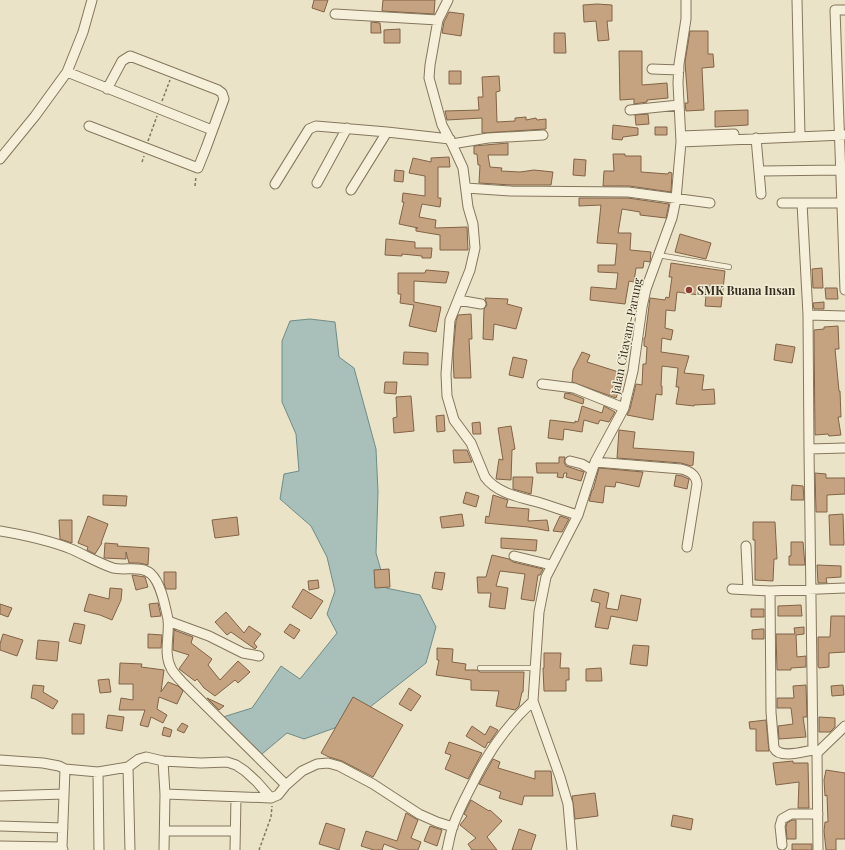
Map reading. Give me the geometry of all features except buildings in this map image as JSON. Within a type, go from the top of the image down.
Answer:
[{"type":"street","points":[[0,159],[35,116],[67,72],[83,32],[92,0]]},
{"type":"street","points":[[448,0],[438,20],[429,78],[442,125],[463,168],[468,207],[473,224],[475,248],[473,259],[453,311],[449,332],[446,374],[447,396],[454,420],[471,443],[485,477],[494,487],[513,495],[578,515]]},
{"type":"street","name":"Jalan Citayam-Parung","points":[[572,850],[568,804],[533,701],[539,612],[545,582],[551,565],[578,515],[594,466],[624,408],[633,371],[642,306],[646,289],[672,218],[676,199],[681,139],[679,70],[686,19],[686,0]]},
{"type":"street","points":[[797,0],[800,136]]},
{"type":"street","points":[[835,0],[840,43],[842,135],[840,170],[843,203],[845,290]]},
{"type":"street","points":[[835,10],[845,10]]},
{"type":"street","points":[[335,14],[438,20]]},
{"type":"street","points":[[89,126],[198,168],[224,99],[222,93],[218,90],[130,56],[122,61],[107,89]]},
{"type":"street","points":[[652,70],[679,70]]},
{"type":"street","points":[[67,72],[212,130]]},
{"type":"street","points":[[630,110],[679,105]]},
{"type":"street","points":[[275,184],[309,129],[320,126],[387,132],[451,142],[543,135]]},
{"type":"street","points":[[317,183],[347,128]]},
{"type":"street","points":[[351,190],[387,132]]},
{"type":"street","points":[[681,139],[760,133],[767,138]]},
{"type":"street","points":[[681,139],[842,135]]},
{"type":"street","points":[[756,138],[761,194]]},
{"type":"street","points":[[759,171],[840,170]]},
{"type":"street","points":[[466,188],[511,191],[628,192],[710,203]]},
{"type":"street","points":[[782,203],[843,203]]},
{"type":"street","points":[[802,203],[808,315],[810,590],[818,850]]},
{"type":"street","points":[[458,300],[481,304]]},
{"type":"street","points":[[808,315],[845,316]]},
{"type":"street","points":[[542,384],[574,388],[624,408]]},
{"type":"street","points":[[809,449],[845,448]]},
{"type":"street","points":[[570,461],[594,466],[680,469],[687,470],[694,475],[697,479],[697,484],[687,547]]},
{"type":"street","points":[[0,531],[36,538],[58,545],[115,568],[147,571],[152,574],[159,585],[168,621],[167,657],[170,667],[174,673],[286,785]]},
{"type":"street","points":[[746,546],[748,589]]},
{"type":"street","points":[[514,556],[551,565]]},
{"type":"street","points":[[732,589],[770,591],[845,588]]},
{"type":"street","points":[[770,591],[771,712],[775,751],[781,754],[815,752],[845,726]]},
{"type":"street","points":[[168,621],[210,636],[243,653],[259,656]]},
{"type":"street","points":[[447,850],[460,807],[482,764],[502,735],[524,709],[533,701]]},
{"type":"street","points":[[0,760],[43,763],[59,766],[65,769],[98,772],[128,767],[139,759],[146,757],[163,761],[200,763],[227,762],[231,763],[250,776],[271,798]]},
{"type":"street","points":[[163,761],[165,794],[164,850]]},
{"type":"street","points":[[165,794],[271,798],[278,795],[286,785],[302,771],[312,765],[328,763],[339,766],[373,784],[419,814],[453,827]]},
{"type":"street","points":[[128,767],[130,850]]},
{"type":"street","points":[[0,846],[62,849],[65,769]]},
{"type":"street","points":[[98,772],[100,850]]},
{"type":"street","points":[[1,796],[64,794]]},
{"type":"street","points":[[234,850],[236,797]]},
{"type":"street","points":[[782,846],[780,826],[782,819],[791,814],[818,814]]},
{"type":"street","points":[[0,826],[63,828]]},
{"type":"street","points":[[165,830],[235,831]]},
{"type":"lane","points":[[658,255],[729,267]]},
{"type":"lane","points":[[480,668],[536,668]]},
{"type":"path","points":[[259,850],[271,817],[271,798]]},
{"type":"water","points":[[310,319],[335,322],[339,357],[354,368],[376,449],[378,492],[376,553],[386,588],[420,595],[436,627],[426,663],[365,711],[343,725],[304,739],[287,733],[262,754],[223,717],[252,708],[281,666],[300,679],[337,633],[327,614],[335,591],[327,557],[311,526],[280,499],[284,474],[299,471],[296,434],[282,402],[282,341],[290,321]]},
{"type":"place","name":"SMK Buana Insan","points":[[689,290]]}]
